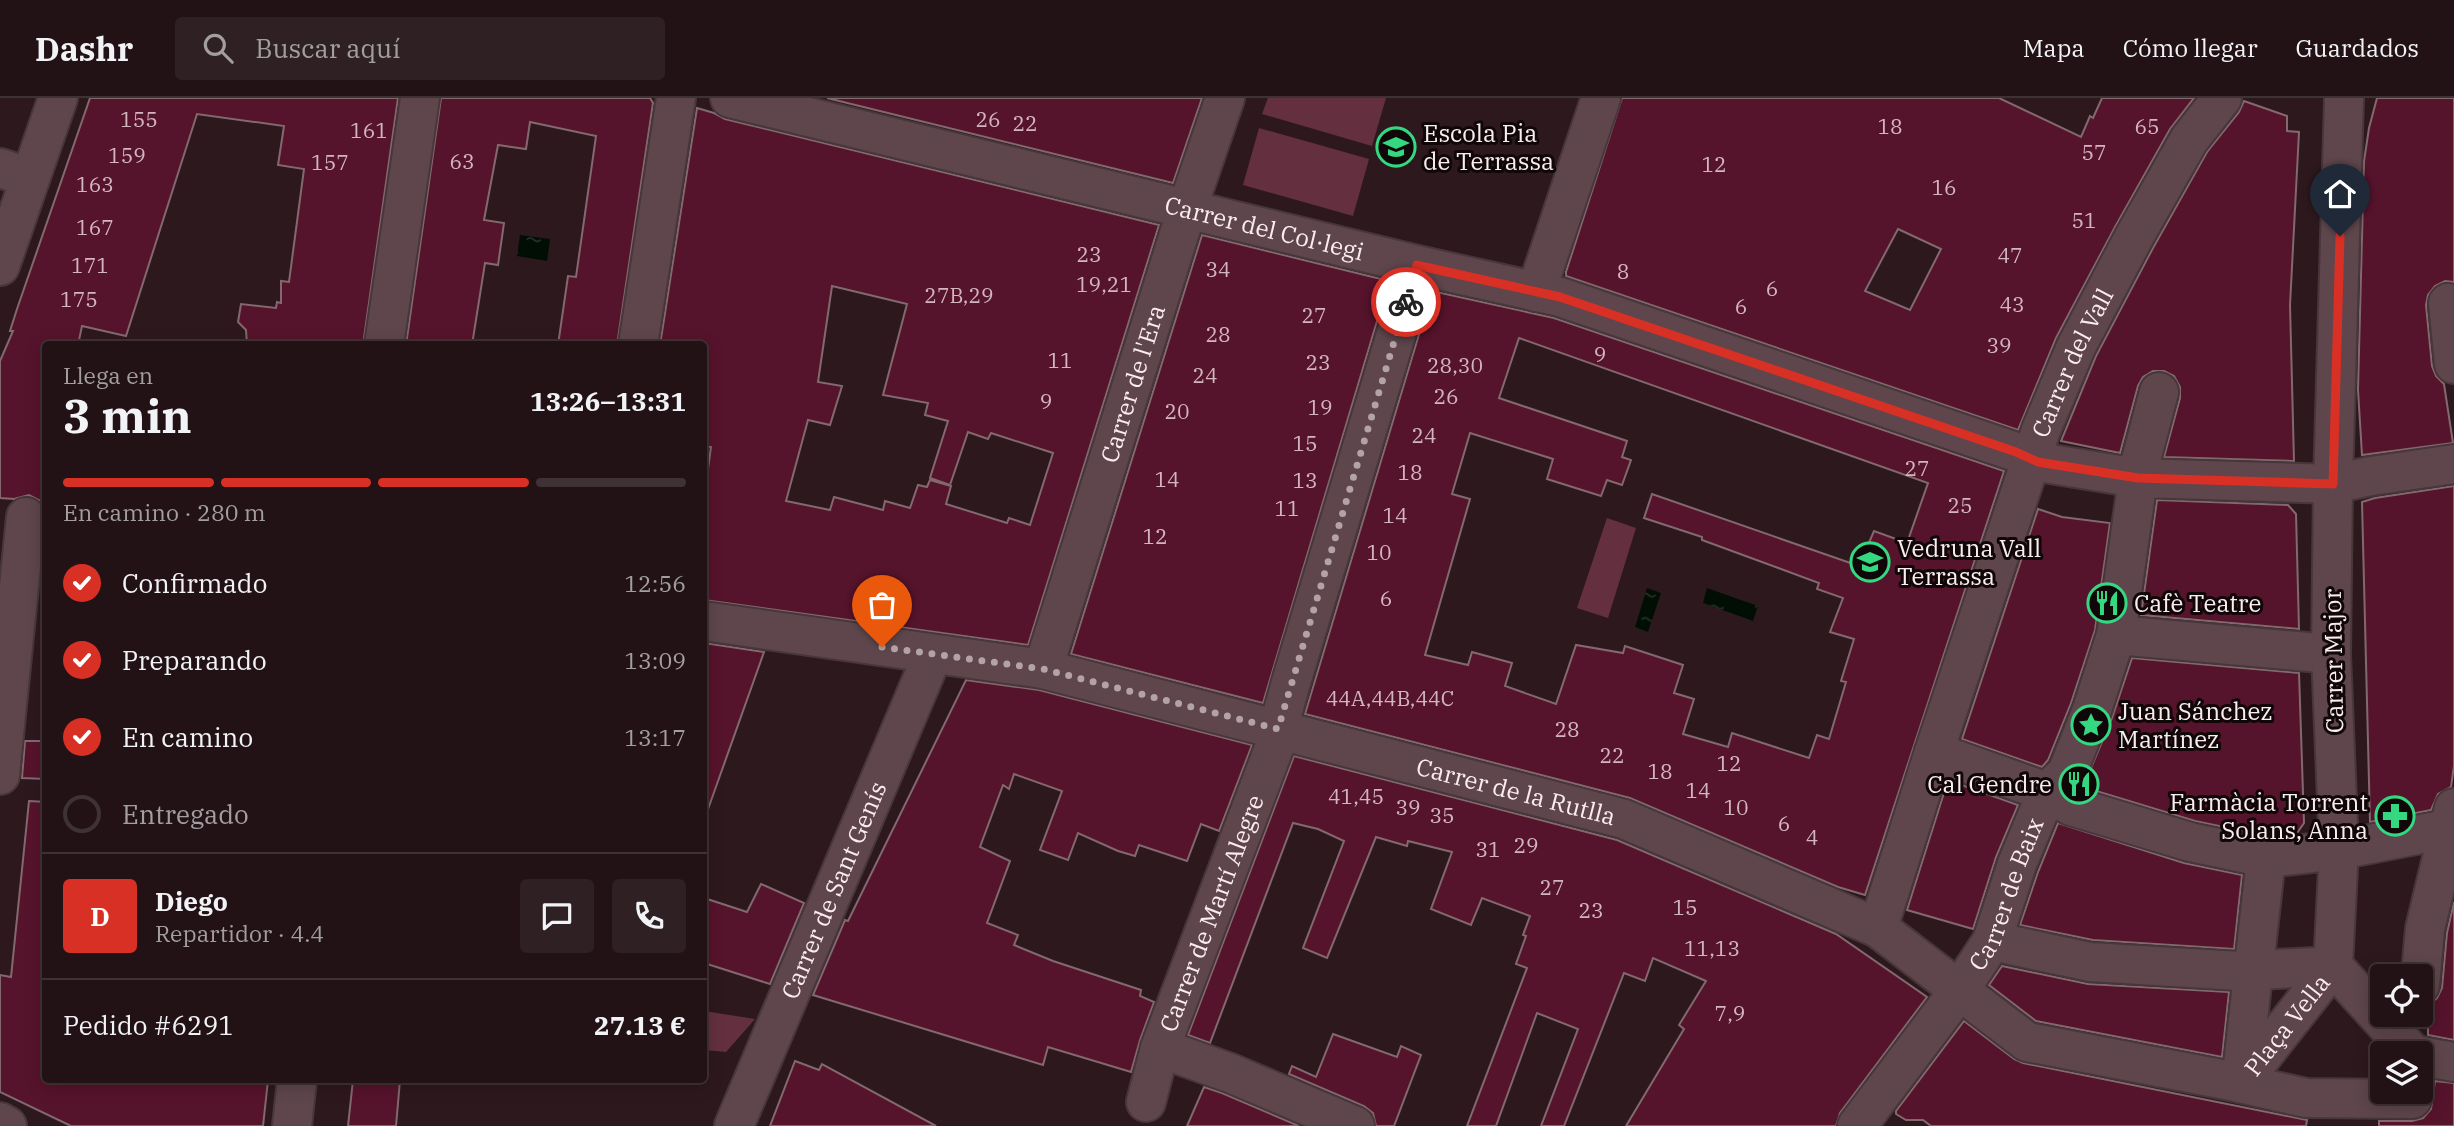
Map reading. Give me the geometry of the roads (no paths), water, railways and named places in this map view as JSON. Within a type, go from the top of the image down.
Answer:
[{"type":"street","points":[[0,266],[15,173],[58,98]]},
{"type":"street","points":[[385,341],[420,98]]},
{"type":"street","points":[[639,341],[676,98]]},
{"type":"street","name":"Carrer del Col·legi","points":[[730,98],[800,106],[1187,209],[1560,297],[2016,452],[2030,460],[2138,478],[2322,480],[2454,464]]},
{"type":"street","name":"Carrer de l'Era","points":[[1043,669],[1187,209],[1225,98]]},
{"type":"street","points":[[1536,292],[1601,98]]},
{"type":"street","name":"Carrer del Vall","points":[[1878,928],[2030,460],[2076,346],[2189,140],[2221,98]]},
{"type":"street","name":"Carrer Major","points":[[2338,844],[2322,480],[2344,98]]},
{"type":"street","name":"Carrer de Martí Alegre","points":[[1146,1102],[1160,1048],[1279,735],[1278,729],[1412,264]]},
{"type":"street","points":[[2448,303],[2454,364]]},
{"type":"street","name":"Carrer de Baix","points":[[1857,1126],[1959,991],[1992,941],[2017,864],[2047,792],[2067,773],[2092,710],[2116,635],[2138,478],[2159,392]]},
{"type":"street","points":[[0,775],[24,517]]},
{"type":"street","name":"Carrer de la Rutlla","points":[[707,621],[1043,669],[1624,819],[1878,928],[2027,1042],[2234,1082]]},
{"type":"street","points":[[2116,635],[2331,653]]},
{"type":"street","name":"Carrer de Sant Genís","points":[[734,1126],[933,654]]},
{"type":"street","points":[[1934,752],[2047,792],[2071,806],[2190,842],[2266,858],[2452,820],[2425,929],[2422,964]]},
{"type":"street","name":"Plaça Vella","points":[[2234,1082],[2333,966],[2338,844]]},
{"type":"street","name":"Plaça Vella","points":[[2234,1082],[2246,970],[2266,858]]},
{"type":"street","points":[[1992,941],[2090,962],[2246,970]]},
{"type":"street","name":"Plaça Vella","points":[[2246,970],[2333,966],[2411,1041]]},
{"type":"street","points":[[1160,1048],[1230,1073],[1355,1126]]},
{"type":"street","name":"Plaça Vella","points":[[2234,1082],[2306,1098],[2412,1106]]},
{"type":"street","points":[[292,1126],[297,1083]]},
{"type":"street","points":[[0,1122],[7,1126]]},
{"type":"water","points":[[520,235],[550,239],[547,261],[517,256]]},
{"type":"water","points":[[1647,588],[1661,593],[1648,632],[1635,627]]},
{"type":"water","points":[[1707,588],[1758,606],[1753,621],[1703,603]]},
{"type":"place","name":"Escola Pia de Terrassa","points":[[1396,147]]},
{"type":"place","name":"Vedruna Vall Terrassa","points":[[1870,562]]},
{"type":"place","name":"Cafè Teatre","points":[[2107,603]]},
{"type":"place","name":"Juan Sánchez Martínez","points":[[2091,725]]},
{"type":"place","name":"Cal Gendre","points":[[2079,784]]},
{"type":"place","name":"Farmàcia Torrent Solans, Anna","points":[[2395,816]]}]
